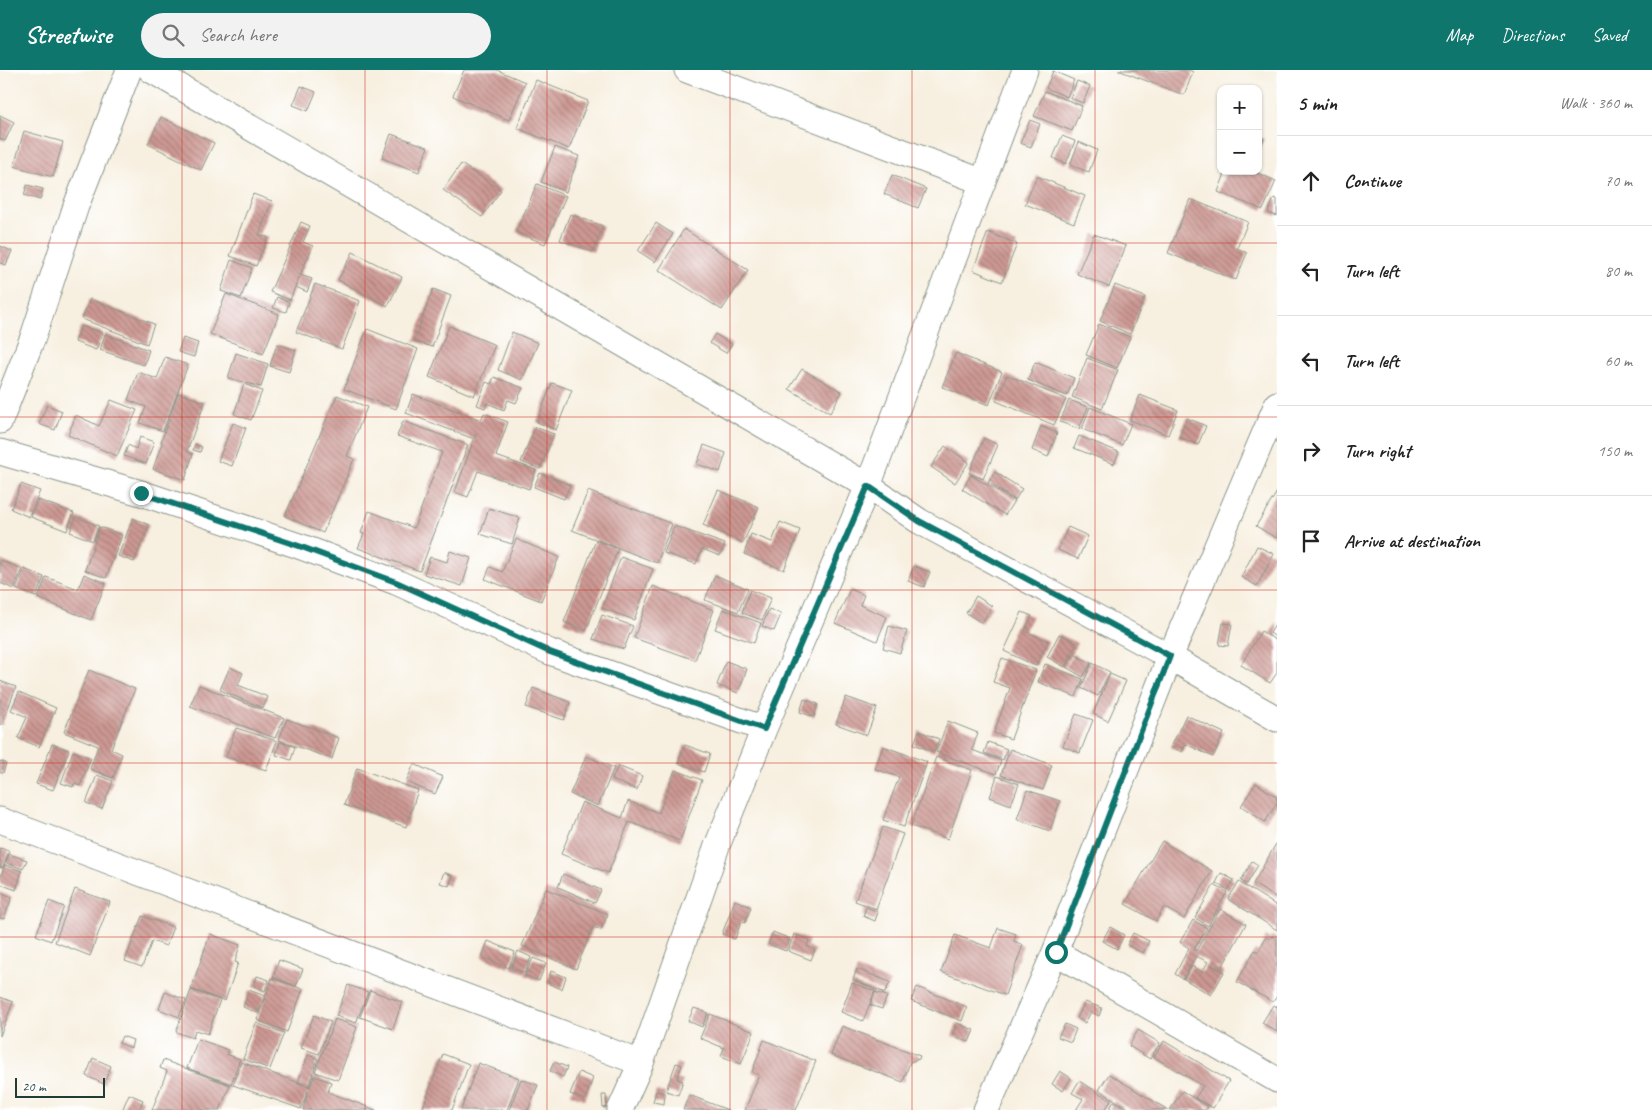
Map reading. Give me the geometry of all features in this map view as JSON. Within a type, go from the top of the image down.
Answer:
[{"type":"street","points":[[0,421],[33,337],[76,206],[129,70]]},
{"type":"street","points":[[151,70],[868,486],[919,521],[1170,656],[1277,719]]},
{"type":"street","points":[[687,70],[983,182]]},
{"type":"street","points":[[620,1110],[641,1064],[717,846],[764,729],[868,486],[1024,70]]},
{"type":"street","points":[[986,1110],[1056,952],[1170,656],[1277,404]]},
{"type":"street","points":[[0,452],[141,493],[308,550],[396,582],[550,652],[764,729]]},
{"type":"street","points":[[0,820],[641,1064]]},
{"type":"street","points":[[1056,952],[1277,1080]]},
{"type":"building","points":[[464,70],[497,70],[525,82],[509,120],[453,96]]},
{"type":"building","points":[[1118,70],[1189,70],[1193,72],[1184,95]]},
{"type":"building","points":[[1053,71],[1074,80],[1067,97],[1046,88]]},
{"type":"building","points":[[536,80],[588,101],[569,149],[517,128]]},
{"type":"building","points":[[1077,81],[1090,86],[1083,103],[1070,98]]},
{"type":"building","points":[[301,86],[316,92],[308,111],[293,105]]},
{"type":"building","points":[[1045,91],[1082,106],[1072,131],[1034,116]]},
{"type":"building","points":[[0,115],[14,122],[5,141],[0,139]]},
{"type":"building","points":[[161,117],[214,143],[201,170],[148,144]]},
{"type":"building","points":[[1030,120],[1040,124],[1031,147],[1020,143]]},
{"type":"building","points":[[24,131],[63,142],[53,177],[14,166]]},
{"type":"building","points":[[391,134],[428,147],[419,172],[382,158]]},
{"type":"building","points":[[1062,136],[1075,141],[1066,164],[1053,158]]},
{"type":"building","points":[[1079,142],[1097,150],[1089,172],[1070,165]]},
{"type":"building","points":[[555,147],[579,156],[566,192],[541,182]]},
{"type":"building","points":[[461,164],[501,190],[482,217],[443,190]]},
{"type":"building","points":[[892,175],[926,189],[918,208],[884,194]]},
{"type":"building","points":[[1224,175],[1262,175],[1276,181],[1263,210],[1218,192]]},
{"type":"building","points":[[1037,176],[1085,196],[1074,223],[1025,204]]},
{"type":"building","points":[[537,184],[566,196],[545,244],[516,232]]},
{"type":"building","points":[[27,185],[43,189],[40,200],[24,195]]},
{"type":"building","points":[[253,194],[272,201],[259,235],[268,237],[256,266],[230,256]]},
{"type":"building","points":[[1274,198],[1277,199],[1277,216],[1268,213]]},
{"type":"building","points":[[1190,199],[1248,222],[1237,248],[1247,253],[1236,280],[1168,253]]},
{"type":"building","points":[[570,214],[603,226],[593,252],[560,240]]},
{"type":"building","points":[[301,222],[310,226],[303,242],[313,246],[300,275],[312,279],[307,292],[296,287],[299,277],[290,300],[270,292]]},
{"type":"building","points":[[656,223],[673,234],[655,262],[638,251]]},
{"type":"building","points":[[684,229],[748,270],[722,310],[659,270]]},
{"type":"building","points":[[988,232],[1017,244],[1002,282],[973,270]]},
{"type":"building","points":[[1094,234],[1126,246],[1109,287],[1077,274]]},
{"type":"building","points":[[0,246],[12,251],[6,265],[0,263]]},
{"type":"building","points":[[353,252],[402,277],[388,306],[338,280]]},
{"type":"building","points":[[231,260],[252,268],[241,298],[221,291]]},
{"type":"building","points":[[315,284],[360,301],[342,349],[296,332]]},
{"type":"building","points":[[1115,285],[1145,297],[1130,334],[1100,321]]},
{"type":"building","points":[[433,289],[451,296],[432,347],[414,341]]},
{"type":"building","points":[[226,294],[279,314],[263,354],[210,334]]},
{"type":"building","points":[[277,297],[289,302],[286,312],[273,308]]},
{"type":"building","points":[[90,299],[154,324],[147,344],[82,319]]},
{"type":"building","points":[[1099,324],[1130,337],[1117,368],[1086,355]]},
{"type":"building","points":[[81,326],[103,333],[96,350],[75,342]]},
{"type":"building","points":[[449,326],[495,345],[474,396],[429,377]]},
{"type":"building","points":[[367,329],[418,349],[396,409],[344,389]]},
{"type":"building","points":[[512,332],[538,343],[522,380],[498,370]]},
{"type":"building","points":[[105,334],[149,350],[144,365],[100,350]]},
{"type":"building","points":[[715,334],[732,344],[726,353],[709,343]]},
{"type":"building","points":[[183,338],[198,343],[194,357],[178,352]]},
{"type":"building","points":[[277,344],[296,350],[289,372],[270,366]]},
{"type":"building","points":[[236,353],[268,364],[261,387],[228,378]]},
{"type":"building","points":[[956,353],[1002,372],[989,405],[942,387]]},
{"type":"building","points":[[165,357],[188,365],[163,431],[140,423],[146,407],[128,400],[138,372],[157,379]]},
{"type":"building","points":[[1087,358],[1118,370],[1102,409],[1072,397]]},
{"type":"building","points":[[1035,362],[1074,378],[1067,396],[1028,380]]},
{"type":"building","points":[[802,369],[842,392],[830,413],[789,389]]},
{"type":"building","points":[[1007,375],[1066,399],[1054,425],[996,401]]},
{"type":"building","points":[[494,377],[523,388],[516,403],[508,400],[504,410],[487,403],[485,408],[477,405],[486,382],[491,384]]},
{"type":"building","points":[[552,383],[572,390],[556,430],[537,422]]},
{"type":"building","points":[[244,384],[262,391],[251,420],[234,414]]},
{"type":"building","points":[[178,393],[205,402],[187,451],[193,454],[185,480],[153,469]]},
{"type":"building","points":[[413,394],[481,420],[484,413],[508,422],[496,456],[536,470],[529,489],[478,471],[468,497],[455,492],[476,434],[474,439],[406,413]]},
{"type":"building","points":[[337,395],[367,407],[347,456],[354,459],[323,533],[285,516]]},
{"type":"building","points":[[1140,395],[1178,410],[1168,435],[1130,420]]},
{"type":"building","points":[[111,400],[137,410],[117,456],[68,435],[76,415],[99,426]]},
{"type":"building","points":[[1069,400],[1088,407],[1079,429],[1060,422]]},
{"type":"building","points":[[47,405],[62,411],[55,430],[39,424]]},
{"type":"building","points":[[1090,407],[1131,424],[1122,445],[1082,429]]},
{"type":"building","points":[[1187,418],[1206,426],[1198,445],[1179,437]]},
{"type":"building","points":[[403,421],[468,445],[420,571],[358,548],[364,534],[361,533],[369,511],[414,528],[442,452],[397,436]]},
{"type":"building","points":[[233,423],[246,428],[232,466],[218,461]]},
{"type":"building","points":[[1041,426],[1057,433],[1048,457],[1032,450]]},
{"type":"building","points":[[535,427],[554,434],[540,469],[521,462]]},
{"type":"building","points":[[1079,436],[1119,452],[1114,464],[1074,448]]},
{"type":"building","points":[[140,437],[154,442],[146,464],[124,456],[128,445],[136,449]]},
{"type":"building","points":[[984,438],[998,445],[983,479],[969,473]]},
{"type":"building","points":[[195,444],[202,447],[200,452],[193,450]]},
{"type":"building","points":[[704,445],[726,453],[720,472],[697,464]]},
{"type":"building","points":[[945,446],[969,462],[955,483],[931,467]]},
{"type":"building","points":[[995,472],[1022,489],[1015,500],[988,483]]},
{"type":"building","points":[[540,473],[570,485],[564,499],[534,487]]},
{"type":"building","points":[[971,475],[1014,501],[1005,515],[962,489]]},
{"type":"building","points":[[21,484],[40,491],[29,517],[11,509]]},
{"type":"building","points":[[718,490],[759,507],[743,543],[703,525]]},
{"type":"building","points":[[588,491],[672,524],[657,563],[572,530]]},
{"type":"building","points":[[1277,492],[1277,537],[1276,538],[1256,526]]},
{"type":"building","points":[[38,500],[74,513],[67,531],[31,517]]},
{"type":"building","points":[[489,508],[520,518],[512,544],[480,534]]},
{"type":"building","points":[[76,517],[99,526],[93,541],[70,532]]},
{"type":"building","points":[[133,518],[149,525],[134,562],[118,556]]},
{"type":"building","points":[[780,522],[800,530],[784,570],[744,554],[751,534],[772,542]]},
{"type":"building","points":[[674,526],[725,544],[720,556],[702,549],[696,564],[664,553]]},
{"type":"building","points":[[100,527],[122,535],[106,578],[85,570]]},
{"type":"building","points":[[1068,527],[1088,536],[1078,559],[1058,550]]},
{"type":"building","points":[[516,539],[559,557],[541,601],[485,579],[490,567],[502,572]]},
{"type":"building","points":[[596,540],[618,549],[586,631],[564,622]]},
{"type":"building","points":[[1257,546],[1274,554],[1257,586],[1241,577]]},
{"type":"building","points":[[450,551],[471,558],[462,586],[424,574],[430,557],[447,562]]},
{"type":"building","points":[[621,557],[653,569],[634,620],[602,608]]},
{"type":"building","points":[[0,560],[22,569],[14,589],[0,583]]},
{"type":"building","points":[[914,566],[930,572],[924,587],[908,581]]},
{"type":"building","points":[[24,569],[44,577],[36,597],[16,589]]},
{"type":"building","points":[[84,574],[106,583],[91,620],[38,598],[46,577],[78,589]]},
{"type":"building","points":[[715,575],[748,589],[738,612],[705,600]]},
{"type":"building","points":[[653,586],[714,610],[695,660],[634,638]]},
{"type":"building","points":[[850,589],[864,595],[860,605],[887,617],[877,641],[835,623]]},
{"type":"building","points":[[750,590],[771,598],[762,620],[742,613]]},
{"type":"building","points":[[976,596],[992,606],[982,623],[966,613]]},
{"type":"building","points":[[723,609],[761,623],[754,643],[715,629]]},
{"type":"building","points":[[769,609],[781,614],[774,631],[762,626]]},
{"type":"building","points":[[1022,612],[1032,616],[1025,631],[1048,641],[1036,666],[1004,651]]},
{"type":"building","points":[[602,615],[633,626],[624,649],[593,639]]},
{"type":"building","points":[[1277,622],[1277,638],[1270,633]]},
{"type":"building","points":[[1223,623],[1232,624],[1228,646],[1219,645]]},
{"type":"building","points":[[889,626],[907,631],[900,653],[883,648]]},
{"type":"building","points":[[1261,631],[1277,641],[1277,673],[1270,683],[1241,665]]},
{"type":"building","points":[[1059,634],[1077,643],[1065,667],[1047,657]]},
{"type":"building","points":[[1074,654],[1091,663],[1083,677],[1066,667]]},
{"type":"building","points":[[1002,658],[1036,670],[1011,739],[994,733],[1010,688],[993,682]]},
{"type":"building","points":[[726,661],[747,669],[738,693],[717,685]]},
{"type":"building","points":[[1092,663],[1110,672],[1098,696],[1081,688]]},
{"type":"building","points":[[1045,664],[1083,679],[1076,697],[1038,682]]},
{"type":"building","points":[[230,667],[243,673],[238,685],[268,697],[263,708],[220,690]]},
{"type":"building","points":[[89,670],[135,689],[111,749],[122,754],[113,778],[90,769],[98,746],[64,732]]},
{"type":"building","points":[[1110,674],[1126,681],[1108,721],[1093,714]]},
{"type":"building","points":[[0,681],[16,687],[2,725],[0,724]]},
{"type":"building","points":[[199,685],[284,718],[275,738],[190,706]]},
{"type":"building","points":[[533,688],[570,702],[564,720],[526,707]]},
{"type":"building","points":[[19,692],[56,708],[39,747],[18,738],[27,717],[11,710]]},
{"type":"building","points":[[846,697],[877,708],[867,735],[836,724]]},
{"type":"building","points":[[804,699],[818,704],[814,717],[800,712]]},
{"type":"building","points":[[1076,714],[1093,720],[1080,753],[1063,746]]},
{"type":"building","points":[[1186,715],[1224,733],[1213,757],[1186,744],[1182,752],[1171,747]]},
{"type":"building","points":[[287,719],[339,738],[332,759],[279,740]]},
{"type":"building","points":[[948,721],[978,733],[972,750],[1001,761],[996,774],[936,752]]},
{"type":"building","points":[[236,728],[277,741],[266,770],[226,757]]},
{"type":"building","points":[[919,731],[939,739],[934,752],[914,744]]},
{"type":"building","points":[[280,742],[295,747],[291,760],[276,755]]},
{"type":"building","points":[[988,742],[1007,749],[1003,760],[984,753]]},
{"type":"building","points":[[52,744],[69,750],[53,790],[36,784]]},
{"type":"building","points":[[685,745],[710,754],[704,772],[678,763]]},
{"type":"building","points":[[883,746],[927,762],[904,827],[883,820],[899,777],[875,769]]},
{"type":"building","points":[[1010,749],[1052,765],[1043,790],[1001,775]]},
{"type":"building","points":[[73,751],[91,758],[80,786],[74,784],[73,787],[61,783]]},
{"type":"building","points":[[586,756],[614,768],[598,806],[570,794]]},
{"type":"building","points":[[936,757],[972,770],[948,839],[911,826]]},
{"type":"building","points":[[0,761],[6,763],[3,773],[0,772]]},
{"type":"building","points":[[414,764],[443,777],[435,794],[406,782]]},
{"type":"building","points":[[618,766],[642,776],[637,790],[612,780]]},
{"type":"building","points":[[357,768],[418,790],[406,827],[344,805]]},
{"type":"building","points":[[675,770],[702,780],[680,841],[629,822],[608,873],[561,854],[582,802],[622,818],[628,801],[659,813]]},
{"type":"building","points":[[97,775],[113,781],[102,809],[86,803]]},
{"type":"building","points":[[997,776],[1019,784],[1011,805],[990,797]]},
{"type":"building","points":[[1256,783],[1277,797],[1277,803],[1265,822],[1241,806]]},
{"type":"building","points":[[1027,790],[1060,801],[1050,831],[1017,819]]},
{"type":"building","points":[[883,827],[903,834],[876,909],[855,901]]},
{"type":"building","points":[[1162,841],[1212,871],[1184,919],[1164,907],[1156,921],[1125,904]]},
{"type":"building","points":[[1277,842],[1277,898],[1253,884]]},
{"type":"building","points":[[0,848],[9,851],[3,868],[0,867]]},
{"type":"building","points":[[9,854],[27,860],[23,869],[6,863]]},
{"type":"building","points":[[1252,861],[1258,865],[1247,884],[1241,881]]},
{"type":"building","points":[[5,865],[22,871],[16,890],[0,884],[0,878]]},
{"type":"building","points":[[444,872],[453,876],[449,886],[440,883]]},
{"type":"building","points":[[1221,873],[1234,880],[1228,890],[1216,883]]},
{"type":"building","points":[[563,874],[601,890],[595,903],[558,887]]},
{"type":"building","points":[[1239,882],[1277,906],[1277,930],[1228,899]]},
{"type":"building","points":[[1214,885],[1227,892],[1208,926],[1195,918]]},
{"type":"building","points":[[75,889],[110,902],[90,956],[55,942]]},
{"type":"building","points":[[546,889],[608,914],[601,930],[593,927],[576,969],[522,946]]},
{"type":"building","points":[[0,892],[12,897],[4,919],[0,918]]},
{"type":"building","points":[[735,900],[751,907],[745,923],[741,922],[735,939],[722,934]]},
{"type":"building","points":[[49,901],[64,907],[51,941],[36,935]]},
{"type":"building","points":[[866,907],[878,912],[875,921],[863,916]]},
{"type":"building","points":[[1220,909],[1246,924],[1221,969],[1211,965],[1224,972],[1211,995],[1184,979],[1192,966],[1202,972],[1208,962],[1196,956],[1183,979],[1175,974],[1189,948],[1180,942],[1193,920],[1207,928],[1194,950],[1196,951]]},
{"type":"building","points":[[142,916],[173,927],[166,946],[152,941],[142,967],[125,961]]},
{"type":"building","points":[[1110,927],[1124,935],[1117,949],[1102,941]]},
{"type":"building","points":[[998,928],[1016,934],[1014,941],[1023,945],[1005,995],[941,972],[955,935],[991,948]]},
{"type":"building","points":[[773,932],[790,939],[786,951],[768,944]]},
{"type":"building","points":[[1133,933],[1149,941],[1143,953],[1127,945]]},
{"type":"building","points":[[210,934],[240,945],[235,962],[238,963],[225,1001],[191,989]]},
{"type":"building","points":[[794,934],[809,940],[807,946],[815,950],[811,960],[788,951]]},
{"type":"building","points":[[1272,936],[1277,939],[1277,996],[1273,1002],[1237,982],[1255,950],[1258,952],[1266,937],[1270,939]]},
{"type":"building","points":[[488,941],[515,952],[509,968],[482,957]]},
{"type":"building","points":[[518,951],[531,957],[525,973],[511,968]]},
{"type":"building","points":[[533,958],[546,963],[539,981],[525,975]]},
{"type":"building","points":[[279,960],[303,969],[296,986],[273,977]]},
{"type":"building","points":[[857,969],[890,982],[885,993],[853,980]]},
{"type":"building","points":[[551,971],[566,977],[562,989],[547,983]]},
{"type":"building","points":[[257,976],[269,980],[265,991],[254,986]]},
{"type":"building","points":[[272,978],[303,989],[287,1032],[257,1020]]},
{"type":"building","points":[[852,983],[875,991],[863,1021],[841,1012]]},
{"type":"building","points":[[348,985],[368,992],[356,1023],[336,1016]]},
{"type":"building","points":[[917,987],[967,1007],[962,1021],[911,1001]]},
{"type":"building","points":[[191,990],[220,1000],[208,1034],[195,1030],[193,1038],[176,1032]]},
{"type":"building","points":[[249,990],[265,996],[258,1013],[243,1007]]},
{"type":"building","points":[[370,990],[402,1002],[393,1029],[360,1017]]},
{"type":"building","points":[[165,992],[186,1000],[179,1017],[159,1009]]},
{"type":"building","points":[[875,992],[887,996],[882,1009],[870,1005]]},
{"type":"building","points":[[0,997],[13,1002],[0,1036]]},
{"type":"building","points":[[1085,1002],[1102,1008],[1099,1016],[1091,1012],[1085,1023],[1077,1018]]},
{"type":"building","points":[[1273,1005],[1276,1007],[1277,1005],[1277,1032],[1262,1023]]},
{"type":"building","points":[[694,1008],[708,1013],[702,1027],[688,1021]]},
{"type":"building","points":[[710,1014],[754,1032],[741,1064],[721,1056],[724,1048],[700,1038]]},
{"type":"building","points":[[314,1015],[331,1022],[319,1054],[301,1048]]},
{"type":"building","points":[[335,1019],[357,1027],[338,1080],[315,1072]]},
{"type":"building","points":[[256,1023],[284,1033],[270,1069],[243,1059]]},
{"type":"building","points":[[957,1023],[974,1030],[969,1042],[952,1036]]},
{"type":"building","points":[[1065,1024],[1076,1029],[1071,1042],[1058,1037]]},
{"type":"building","points":[[842,1026],[920,1056],[919,1059],[910,1062],[903,1082],[831,1055]]},
{"type":"building","points":[[1138,1030],[1160,1043],[1150,1059],[1129,1046]]},
{"type":"building","points":[[122,1036],[133,1040],[131,1048],[119,1043]]},
{"type":"building","points":[[198,1039],[228,1050],[226,1054],[240,1059],[231,1084],[187,1068]]},
{"type":"building","points":[[764,1040],[816,1061],[796,1110],[745,1110],[759,1075],[752,1072]]},
{"type":"building","points":[[1164,1041],[1229,1081],[1213,1108],[1195,1098],[1203,1086],[1154,1057]]},
{"type":"building","points":[[443,1054],[469,1064],[452,1110],[422,1110]]},
{"type":"building","points":[[308,1055],[318,1059],[309,1086],[298,1082]]},
{"type":"building","points":[[93,1058],[111,1066],[104,1084],[86,1076]]},
{"type":"building","points":[[163,1060],[230,1085],[220,1110],[152,1110],[167,1071],[160,1068]]},
{"type":"building","points":[[241,1062],[310,1087],[314,1076],[331,1082],[328,1092],[376,1110],[303,1110],[308,1091],[301,1109],[233,1085]]},
{"type":"building","points":[[554,1062],[567,1067],[563,1077],[550,1071]]},
{"type":"building","points":[[478,1063],[519,1078],[507,1110],[461,1110]]},
{"type":"building","points":[[676,1063],[682,1065],[677,1079],[683,1081],[678,1095],[666,1091]]},
{"type":"building","points":[[1060,1071],[1071,1078],[1063,1091],[1052,1084]]},
{"type":"building","points":[[579,1072],[593,1078],[585,1100],[570,1094]]},
{"type":"building","points":[[1109,1074],[1168,1110],[1131,1110],[1099,1090]]},
{"type":"building","points":[[521,1079],[538,1085],[528,1110],[509,1110]]},
{"type":"building","points":[[1079,1081],[1111,1100],[1105,1110],[1076,1110],[1083,1099],[1072,1093]]},
{"type":"building","points":[[656,1091],[665,1093],[664,1104],[653,1102]]},
{"type":"building","points":[[1182,1091],[1208,1107],[1205,1110],[1170,1110]]},
{"type":"building","points":[[129,1094],[143,1100],[139,1110],[123,1108]]},
{"type":"building","points":[[602,1095],[606,1095],[607,1107],[603,1108]]},
{"type":"building","points":[[689,1095],[728,1110],[683,1110]]},
{"type":"building","points":[[1114,1101],[1123,1107],[1121,1110],[1109,1110]]},
{"type":"route","points":[[141,493],[299,546],[396,582],[550,652],[764,729],[868,486],[919,521],[1170,656],[1056,952]]}]
